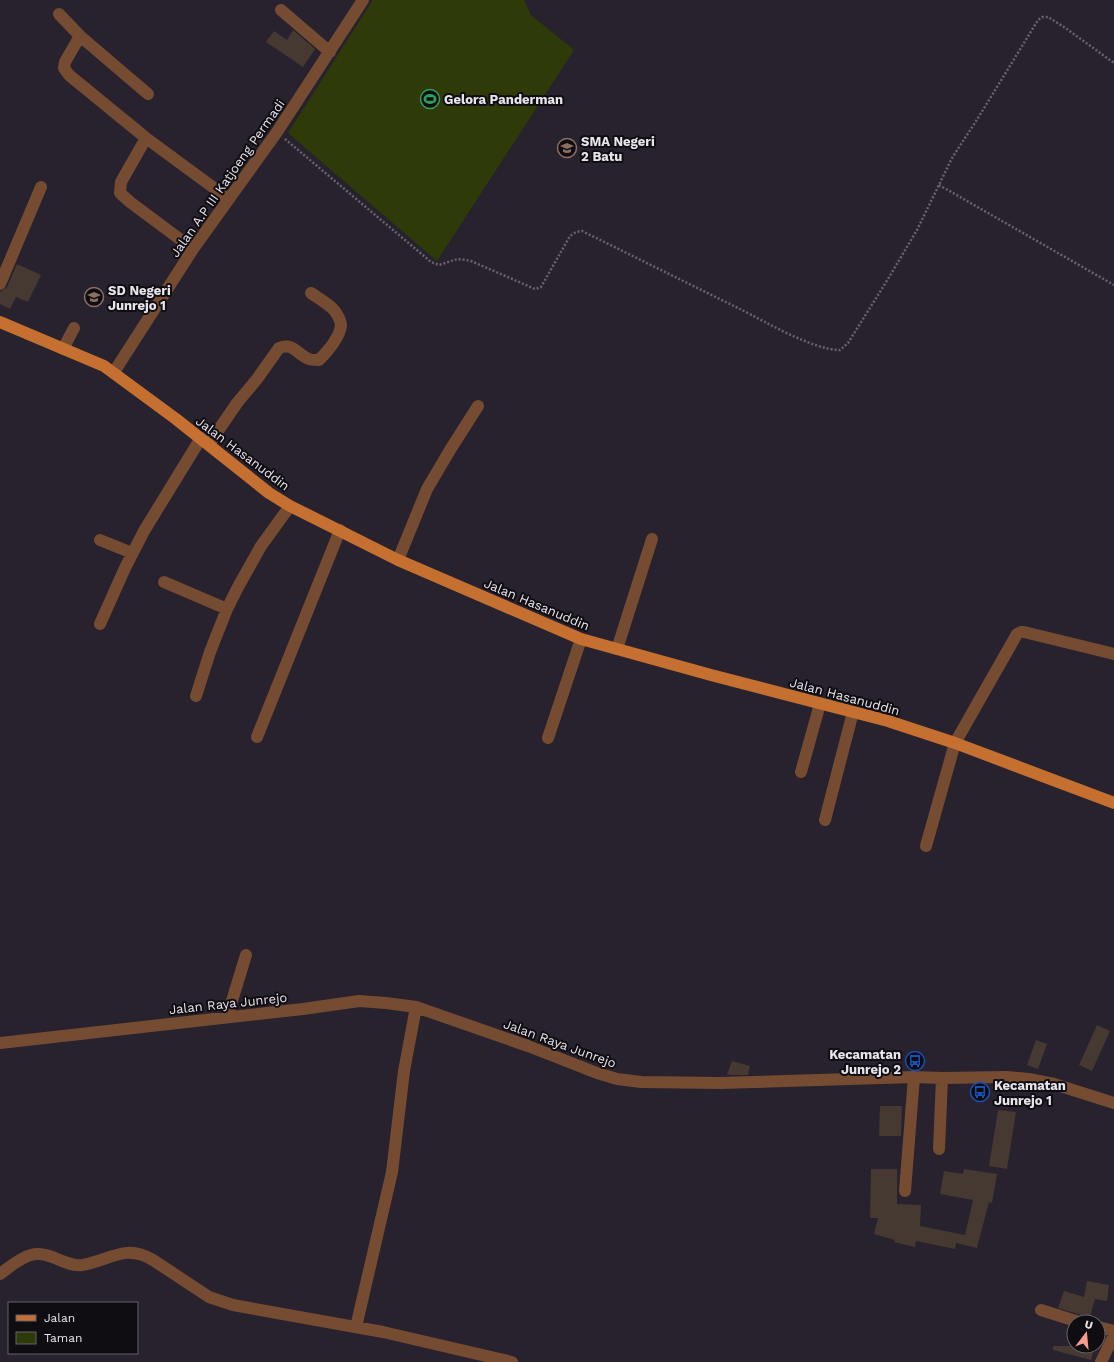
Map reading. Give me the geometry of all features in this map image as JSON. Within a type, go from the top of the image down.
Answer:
[{"type":"main road","name":"Jalan Hasanuddin","points":[[0,322],[104,366],[205,441],[268,492],[290,506],[398,560],[581,639],[853,712],[955,743],[1114,803]]},
{"type":"street","name":"Jalan A.P III Katjoeng Permadi","points":[[114,372],[193,249],[277,132],[363,0]]},
{"type":"street","points":[[281,10],[330,52]]},
{"type":"street","points":[[59,14],[80,36],[148,94]]},
{"type":"street","points":[[80,36],[65,62],[64,68],[69,75],[146,138],[229,199]]},
{"type":"street","points":[[146,138],[121,182],[120,192],[130,202],[193,249]]},
{"type":"street","points":[[0,284],[40,187]]},
{"type":"street","points":[[100,624],[132,553],[144,531],[205,441],[237,403],[279,348],[285,346],[290,347],[308,359],[319,360],[326,354],[336,337],[340,326],[340,320],[334,310],[311,293]]},
{"type":"street","points":[[63,349],[74,328]]},
{"type":"street","points":[[398,560],[427,490],[478,406]]},
{"type":"street","points":[[196,696],[210,652],[227,609],[261,546],[290,506]]},
{"type":"street","points":[[256,737],[340,530]]},
{"type":"street","points":[[617,649],[652,539]]},
{"type":"street","points":[[100,540],[132,553]]},
{"type":"street","points":[[164,582],[227,609]]},
{"type":"street","points":[[926,846],[955,743],[1018,632],[1024,632],[1114,654]]},
{"type":"street","points":[[548,738],[581,639]]},
{"type":"street","points":[[801,772],[820,704]]},
{"type":"street","points":[[825,820],[853,712]]},
{"type":"street","points":[[227,1017],[246,955]]},
{"type":"street","name":"Jalan Raya Junrejo","points":[[0,1043],[303,1009],[359,1001],[386,1003],[416,1008],[528,1046],[597,1073],[641,1082],[720,1083],[914,1077],[1029,1078],[1054,1084],[1114,1103]]},
{"type":"street","points":[[356,1328],[392,1172],[404,1071],[416,1008]]},
{"type":"street","points":[[905,1191],[914,1077]]},
{"type":"street","points":[[939,1149],[942,1078]]},
{"type":"street","points":[[0,1274],[14,1263],[33,1254],[51,1257],[70,1264],[82,1265],[123,1253],[136,1253],[153,1260],[209,1297],[238,1306],[383,1332],[512,1362]]},
{"type":"street","points":[[1041,1310],[1066,1318]]},
{"type":"street","points":[[1101,1362],[1114,1335]]},
{"type":"path","points":[[277,132],[431,262],[439,265],[452,259],[466,260],[535,289],[541,287],[570,236],[576,232],[582,231],[783,330],[818,346],[833,350],[840,350],[848,342],[888,279],[917,230],[952,158],[1038,20],[1042,17],[1048,17],[1114,63]]},
{"type":"path","points":[[940,185],[1114,284]]},
{"type":"green space","name":"Gelora Panderman","points":[[373,0],[524,0],[531,15],[574,50],[437,261],[288,133]]},
{"type":"building","points":[[293,30],[315,49],[303,67],[266,42],[274,31],[287,40]]},
{"type":"building","points":[[17,264],[41,275],[28,302],[16,297],[10,309],[0,304],[0,292],[7,287]]},
{"type":"building","points":[[1097,1025],[1110,1031],[1092,1071],[1079,1065]]},
{"type":"building","points":[[1036,1040],[1047,1044],[1038,1069],[1027,1065]]},
{"type":"building","points":[[732,1061],[750,1066],[748,1075],[727,1074]]},
{"type":"building","points":[[880,1106],[902,1106],[901,1136],[879,1136]]},
{"type":"building","points":[[998,1110],[1016,1112],[1007,1169],[989,1166]]},
{"type":"building","points":[[871,1169],[897,1169],[897,1204],[921,1205],[920,1226],[965,1235],[973,1200],[940,1194],[944,1171],[963,1174],[964,1169],[997,1174],[992,1203],[989,1202],[977,1248],[956,1243],[955,1249],[916,1241],[915,1247],[894,1242],[895,1240],[874,1234],[878,1218],[870,1218]]},
{"type":"building","points":[[1087,1281],[1109,1285],[1107,1301],[1095,1299],[1091,1314],[1078,1314],[1058,1308],[1064,1291],[1084,1297]]},
{"type":"building","points":[[1053,1346],[1066,1346],[1066,1353],[1053,1350]]},
{"type":"building","points":[[1068,1354],[1093,1354],[1091,1360]]},
{"type":"place","name":"Gelora Panderman","points":[[430,99]]},
{"type":"place","name":"SMA Negeri 2 Batu","points":[[567,148]]},
{"type":"place","name":"SD Negeri Junrejo 1","points":[[94,297]]},
{"type":"place","name":"Kecamatan Junrejo 2","points":[[915,1061]]},
{"type":"place","name":"Kecamatan Junrejo 1","points":[[980,1092]]}]
